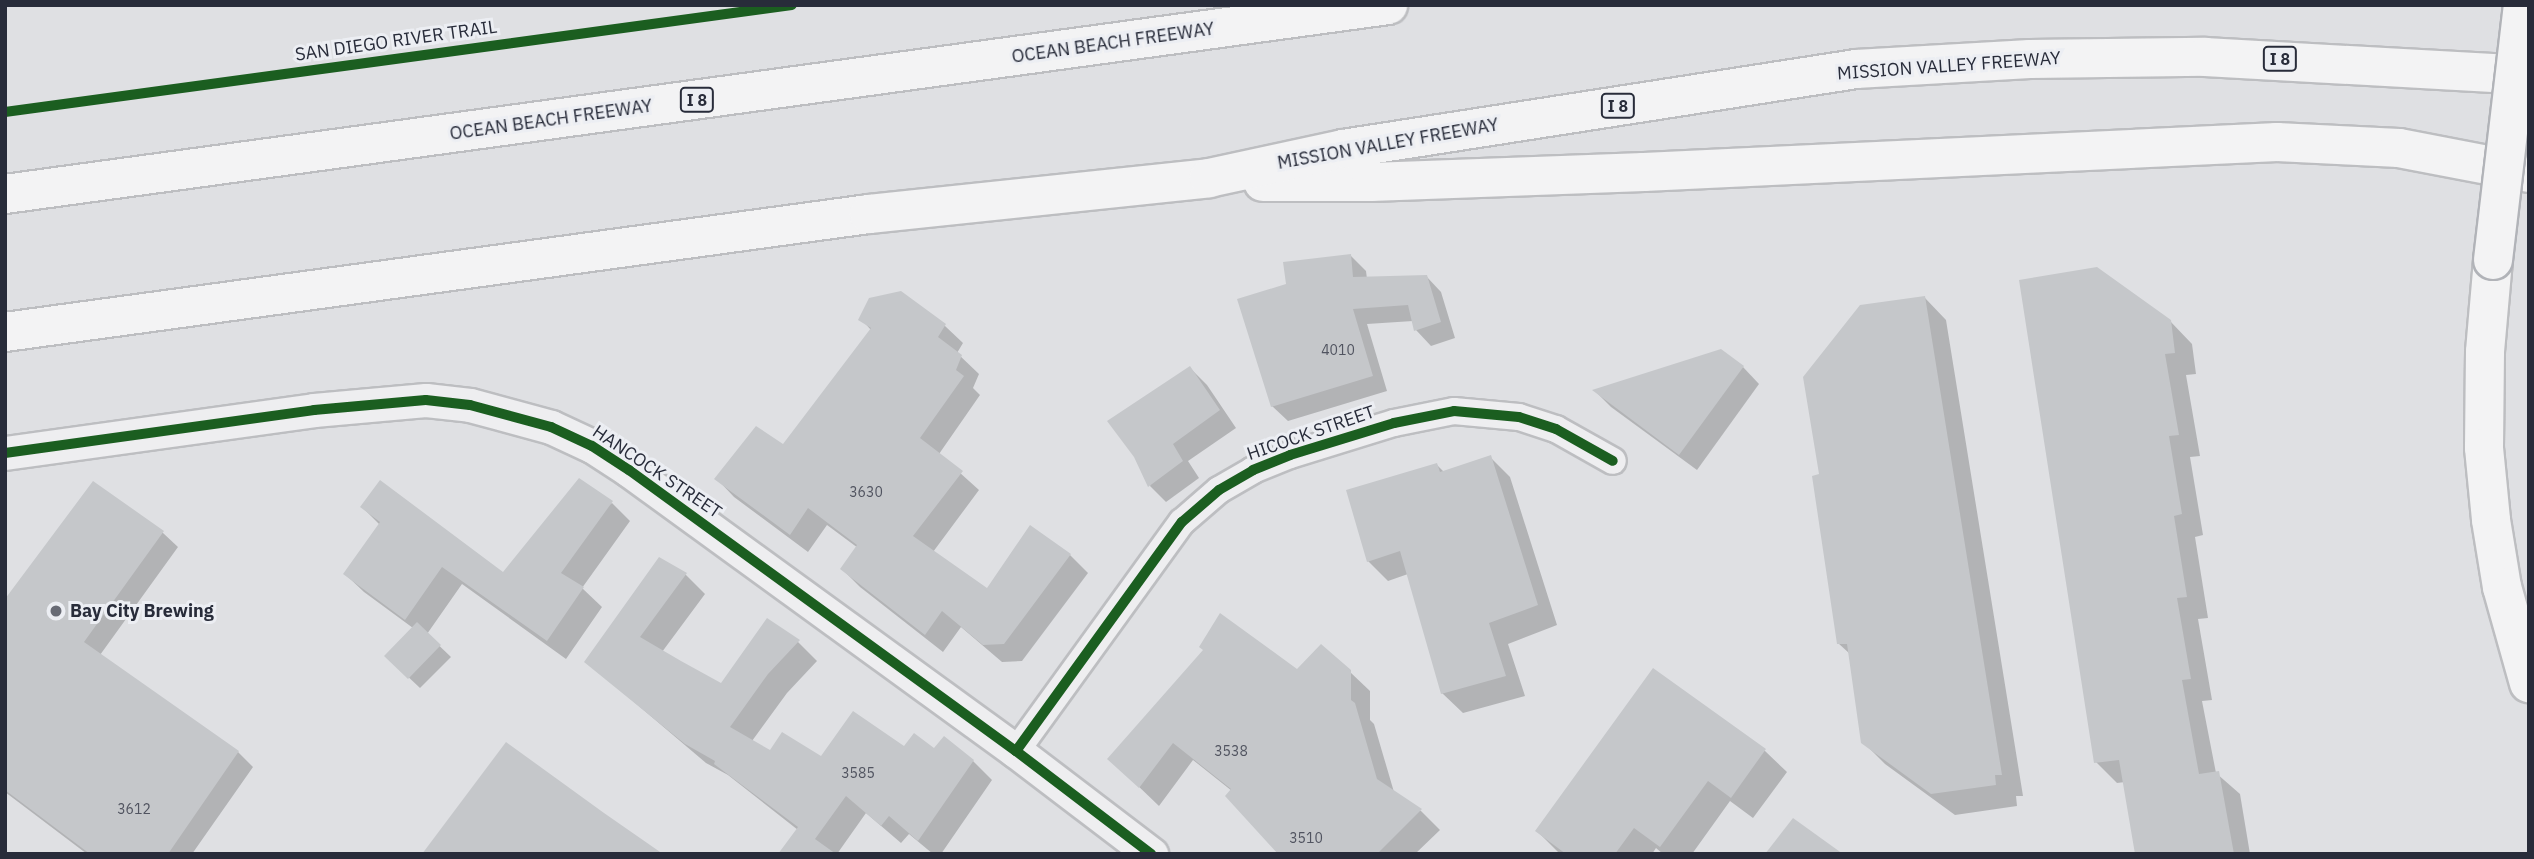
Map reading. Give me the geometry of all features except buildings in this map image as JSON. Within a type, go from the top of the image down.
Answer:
[{"type":"highway","name":"OCEAN BEACH FREEWAY","points":[[5,194],[1388,5]]},
{"type":"highway","points":[[2523,5],[2493,260],[2485,352],[2484,448],[2488,496],[2502,587],[2529,683]]},
{"type":"highway","name":"MISSION VALLEY FREEWAY","points":[[1209,178],[1343,149],[1856,69],[2030,59],[2205,57],[2529,75]]},
{"type":"highway","points":[[1209,178],[1275,183],[1371,182],[2277,142],[2399,148],[2529,173]]},
{"type":"highway","name":"I 8","points":[[5,332],[869,214],[1209,178]]},
{"type":"street","name":"HANCOCK STREET","points":[[5,453],[376,403],[426,400],[514,415],[592,446],[629,470],[1016,751],[1151,854]]},
{"type":"street","name":"HICOCK STREET","points":[[1016,751],[1182,523],[1219,490],[1253,470],[1290,455],[1394,423],[1435,414],[1473,411],[1519,417],[1556,429],[1613,461]]},
{"type":"cycle path","name":"SAN DIEGO RIVER TRAIL","points":[[5,112],[792,5]]},
{"type":"cycle path","points":[[5,453],[314,410],[426,400],[470,405],[551,427],[592,446],[629,470],[1016,751],[1151,854]]},
{"type":"cycle path","points":[[1016,751],[1182,522],[1219,490],[1253,470],[1290,455],[1394,423],[1454,411],[1519,417],[1556,429],[1613,461]]},
{"type":"place","name":"Bay City Brewing","points":[[56,611]]}]
